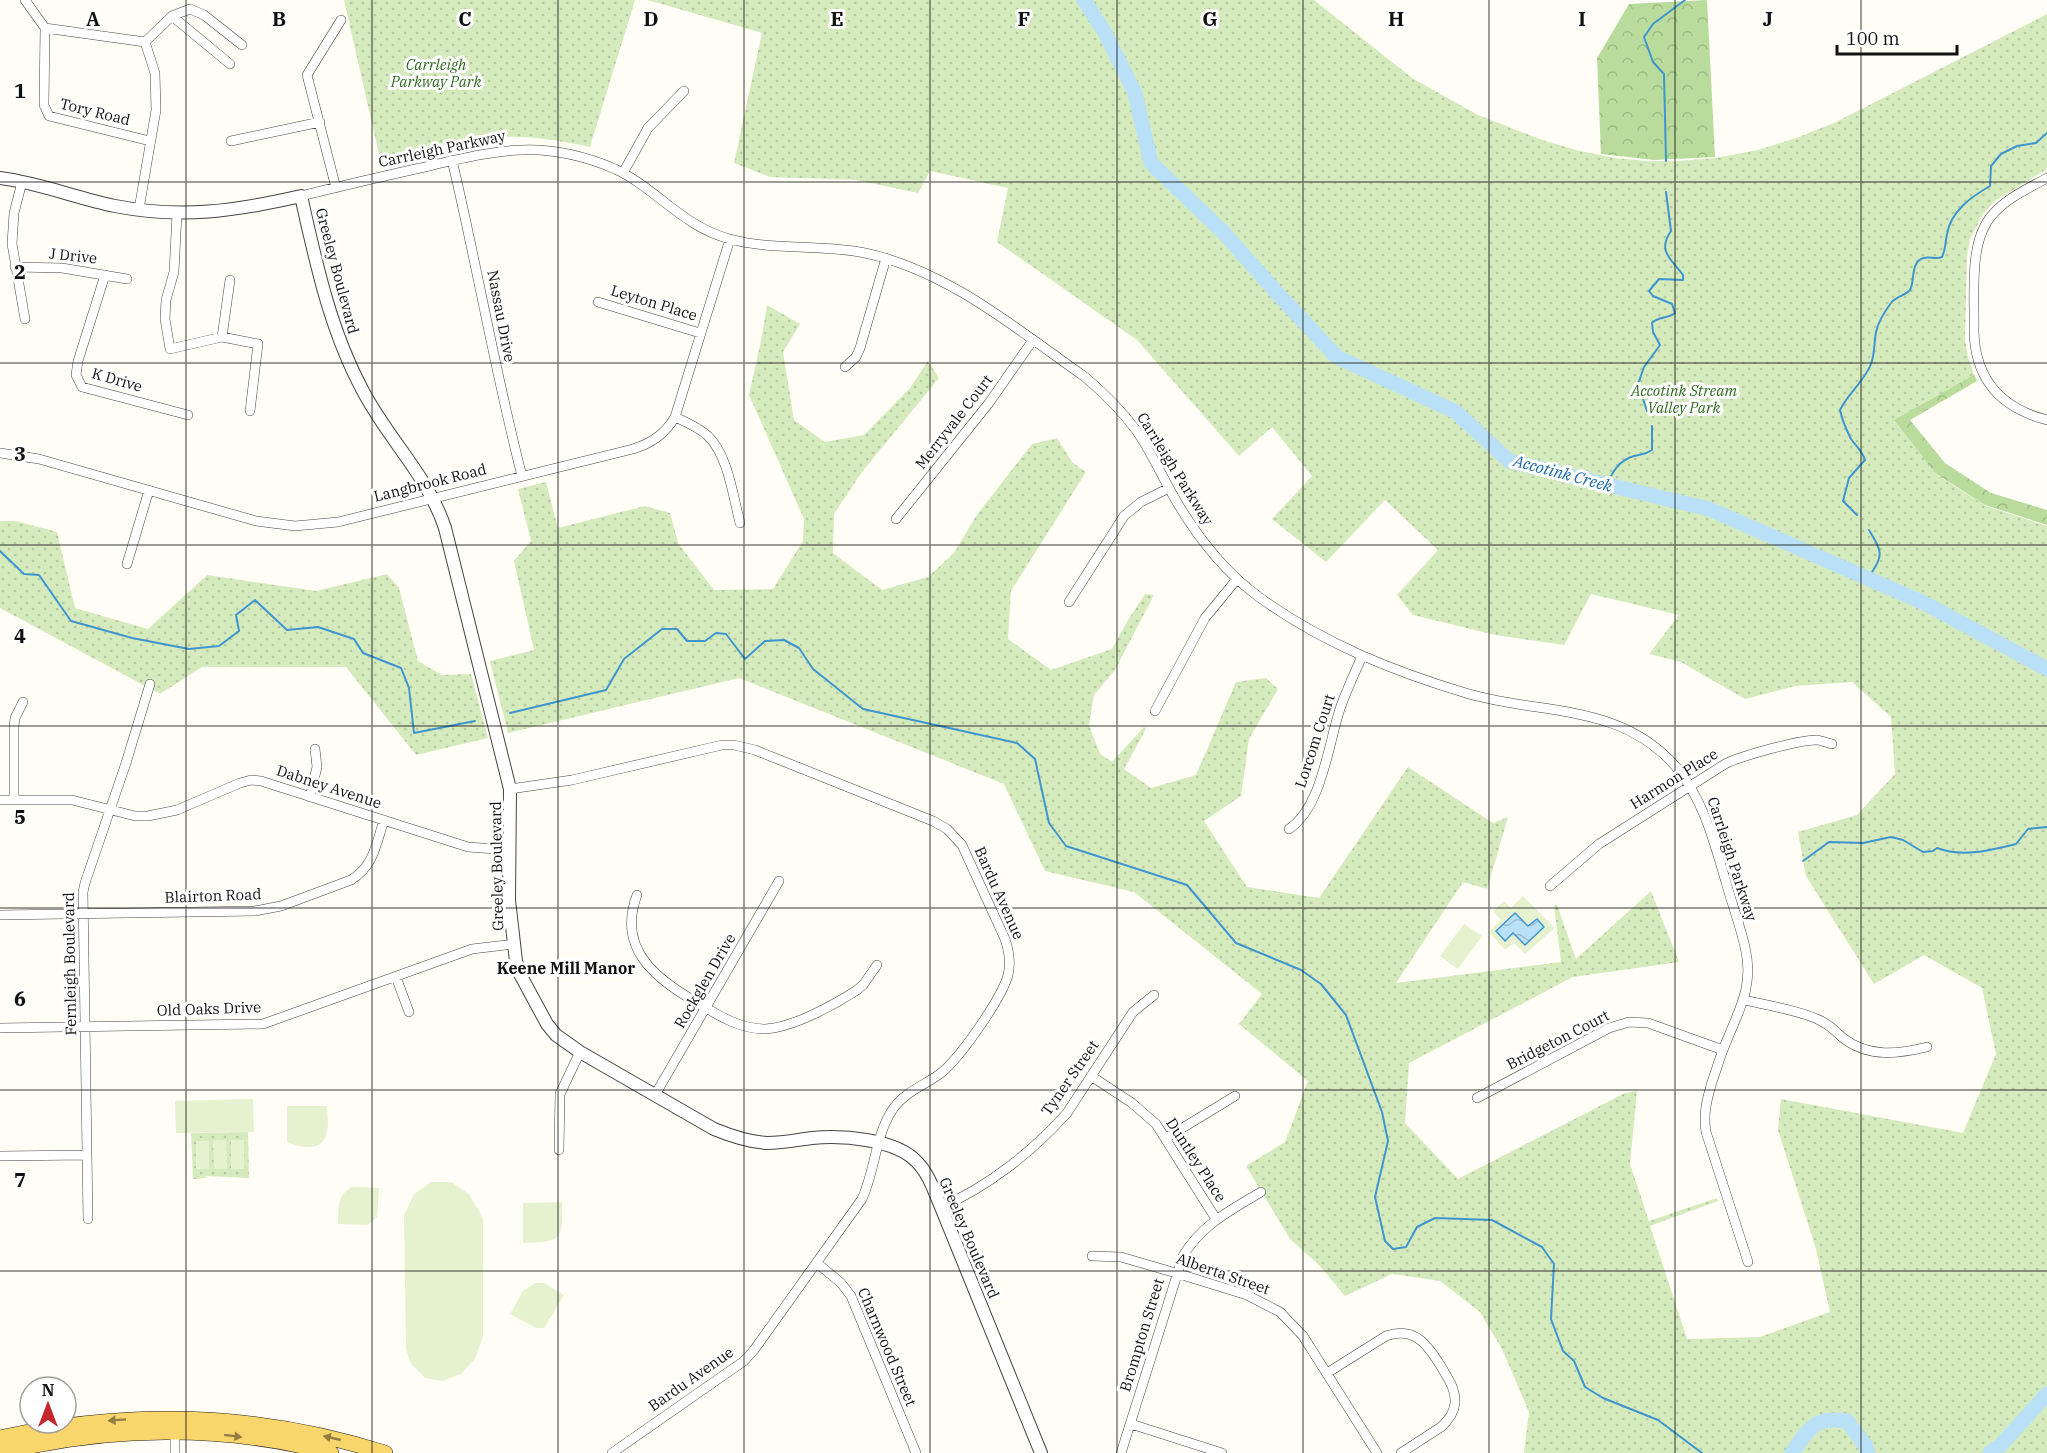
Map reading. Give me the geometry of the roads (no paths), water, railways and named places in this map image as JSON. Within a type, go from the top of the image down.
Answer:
[{"type":"main road","points":[[0,1438],[74,1424],[139,1418],[331,1453]]},
{"type":"main road","points":[[0,1453],[87,1437],[214,1420],[277,1426],[350,1442],[385,1453]]},
{"type":"street","points":[[25,0],[45,28],[145,42]]},
{"type":"street","points":[[145,42],[172,16],[190,9],[204,15],[242,45]]},
{"type":"street","points":[[172,16],[230,64]]},
{"type":"street","points":[[336,188],[307,75],[341,20]]},
{"type":"street","name":"Tory Road","points":[[45,28],[44,105],[49,116],[150,141]]},
{"type":"street","points":[[139,209],[156,110],[155,74],[145,42]]},
{"type":"street","points":[[623,173],[648,128],[684,92]]},
{"type":"street","points":[[231,141],[320,122]]},
{"type":"street","name":"Carrleigh Parkway","points":[[0,178],[139,209],[177,213],[222,211],[301,196],[498,150],[540,150],[582,157],[623,173],[687,220],[729,239],[759,245],[836,248],[886,258],[915,268],[952,286],[1085,377],[1118,408],[1149,449],[1193,528],[1237,579],[1282,614],[1362,656],[1425,681],[1473,695],[1529,707],[1587,715],[1613,723],[1635,733],[1658,749],[1678,770],[1690,786],[1709,826],[1745,948],[1749,974],[1745,1000],[1723,1050],[1707,1098],[1705,1125],[1748,1262]]},
{"type":"street","name":"Nassau Drive","points":[[452,160],[475,260],[503,404],[522,476]]},
{"type":"street","points":[[2047,178],[2000,207],[1983,229],[1976,251],[1974,331],[1978,359],[1991,386],[2007,404],[2017,410],[2047,420]]},
{"type":"street","points":[[22,182],[12,227],[12,244],[25,319]]},
{"type":"street","name":"Greeley Boulevard","points":[[301,196],[329,309],[350,365],[379,420],[434,498],[445,528],[510,789],[509,900],[516,961],[521,976],[547,1024],[556,1035],[580,1052],[714,1129],[745,1140],[778,1143],[838,1137],[879,1144],[902,1151],[917,1162],[930,1181],[1041,1453]]},
{"type":"street","points":[[177,213],[174,272],[166,300],[171,349],[222,338],[258,344],[250,411]]},
{"type":"street","name":"Langbrook Road","points":[[0,453],[39,459],[256,521],[296,526],[338,522],[645,445],[663,434],[675,417],[729,239]]},
{"type":"street","points":[[845,367],[856,357],[860,348],[886,258]]},
{"type":"street","name":"J Drive","points":[[15,267],[62,268],[127,279]]},
{"type":"street","name":"K Drive","points":[[105,275],[78,361],[76,375],[82,387],[188,415]]},
{"type":"street","points":[[222,338],[230,280]]},
{"type":"street","name":"Leyton Place","points":[[598,302],[700,333]]},
{"type":"street","name":"Merryvale Court","points":[[896,519],[989,403],[1033,340]]},
{"type":"street","points":[[675,417],[702,431],[717,446],[740,523]]},
{"type":"street","points":[[1069,602],[1124,516],[1141,502],[1169,488]]},
{"type":"street","points":[[127,564],[149,490]]},
{"type":"street","points":[[1155,711],[1205,618],[1237,579]]},
{"type":"street","name":"Lorcom Court","points":[[1289,829],[1298,824],[1308,810],[1322,773],[1340,710],[1362,656]]},
{"type":"street","name":"Fernleigh Boulevard","points":[[88,1219],[85,883],[111,810],[150,684]]},
{"type":"street","points":[[14,800],[14,726],[15,718],[23,702]]},
{"type":"street","name":"Harmon Place","points":[[1550,886],[1599,844],[1725,764],[1739,758],[1806,741],[1818,740],[1832,744]]},
{"type":"street","name":"Bardu Avenue","points":[[510,789],[572,780],[708,747],[734,745],[755,750],[933,821],[953,834],[962,845],[1005,939],[1009,954],[1008,975],[999,996],[957,1058],[942,1072],[897,1102],[887,1119],[862,1199],[754,1350],[744,1361],[612,1453]]},
{"type":"street","points":[[310,797],[317,767],[315,749]]},
{"type":"street","name":"Dabney Avenue","points":[[0,801],[72,800],[135,816],[161,814],[251,780],[261,781],[468,847],[509,850]]},
{"type":"street","name":"Blairton Road","points":[[0,915],[255,911],[281,906],[362,874],[371,861],[384,820]]},
{"type":"street","name":"Rockglen Drive","points":[[655,1095],[779,881]]},
{"type":"street","points":[[637,895],[632,910],[631,926],[634,940],[642,957],[653,972],[665,983],[706,1008],[727,1020],[744,1026],[762,1029],[783,1026],[802,1019],[857,990],[877,965]]},
{"type":"street","name":"Old Oaks Drive","points":[[0,1028],[263,1024],[472,950],[514,944]]},
{"type":"street","points":[[396,977],[409,1012]]},
{"type":"street","name":"Tyner Street","points":[[941,1207],[980,1188],[1044,1137],[1067,1113],[1133,1012],[1154,995]]},
{"type":"street","points":[[1745,1000],[1815,1018],[1856,1046],[1873,1052],[1893,1054],[1928,1047]]},
{"type":"street","name":"Bridgeton Court","points":[[1477,1098],[1609,1028],[1629,1022],[1653,1024],[1723,1050]]},
{"type":"street","points":[[559,1150],[560,1094],[580,1052]]},
{"type":"street","name":"Duntley Place","points":[[1091,1076],[1143,1112],[1156,1124],[1216,1219]]},
{"type":"street","points":[[1166,1138],[1235,1096]]},
{"type":"street","points":[[0,1156],[87,1155]]},
{"type":"street","name":"Brompton Street","points":[[1121,1453],[1176,1273],[1187,1248],[1216,1219],[1261,1192]]},
{"type":"street","name":"Alberta Street","points":[[1092,1256],[1121,1257],[1247,1294],[1274,1308],[1296,1327],[1377,1453]]},
{"type":"street","name":"Charnwood Street","points":[[816,1263],[842,1283],[851,1296],[916,1453]]},
{"type":"street","points":[[1327,1373],[1392,1334],[1412,1335],[1429,1348],[1452,1386],[1455,1395],[1454,1408],[1441,1427],[1401,1453]]},
{"type":"street","points":[[1131,1424],[1206,1446],[1222,1453]]},
{"type":"street","points":[[175,1425],[175,1453]]},
{"type":"water","points":[[1515,913],[1528,926],[1537,919],[1544,927],[1525,945],[1513,933],[1505,941],[1496,931]]},
{"type":"waterway","name":"Accotink Creek","points":[[1084,0],[1105,33],[1135,93],[1151,163],[1223,232],[1337,357],[1456,412],[1509,461],[1709,509],[1924,603],[2047,669]]},
{"type":"waterway","points":[[1666,161],[1664,74],[1653,62],[1644,37],[1653,24],[1685,0]]},
{"type":"waterway","points":[[1857,515],[1843,501],[1849,478],[1865,460],[1851,439],[1840,410],[1871,364],[1880,321],[1893,301],[1910,290],[1917,263],[1926,258],[1942,257],[1953,218],[1969,200],[1990,186],[1991,166],[2001,154],[2017,146],[2036,143],[2047,133]]},
{"type":"waterway","points":[[1647,411],[1638,384],[1644,367],[1660,345],[1653,332],[1652,323],[1675,313],[1672,304],[1653,296],[1649,291],[1659,279],[1683,280],[1683,275],[1665,249],[1671,231],[1666,192]]},
{"type":"waterway","points":[[1608,485],[1611,476],[1620,464],[1629,458],[1652,450],[1652,426]]},
{"type":"waterway","points":[[1868,579],[1880,554],[1869,530]]},
{"type":"waterway","points":[[0,551],[24,574],[39,575],[71,621],[132,638],[189,649],[219,646],[239,631],[236,615],[255,600],[287,630],[318,627],[354,639],[363,653],[401,668],[409,688],[414,733],[475,721]]},
{"type":"waterway","points":[[510,713],[606,690],[624,659],[662,629],[677,629],[687,641],[705,641],[716,633],[726,634],[745,659],[765,641],[784,640],[799,648],[813,669],[863,709],[1017,743],[1035,759],[1049,823],[1066,846],[1187,885],[1236,943],[1301,970],[1321,984],[1346,1015],[1382,1112],[1388,1141],[1375,1197],[1385,1241],[1393,1249],[1406,1247],[1417,1227],[1435,1218],[1492,1220],[1542,1247],[1554,1264],[1551,1319],[1563,1351],[1574,1361],[1585,1387],[1603,1398],[1658,1420],[1702,1453]]},
{"type":"waterway","points":[[1803,861],[1829,842],[1863,843],[1891,837],[1903,840],[1923,852],[1937,848],[1967,853],[1986,851],[2016,844],[2028,829],[2047,827]]},
{"type":"waterway","name":"Accotink Creek","points":[[1990,1453],[2000,1446],[2047,1394]]},
{"type":"waterway","name":"Accotink Creek","points":[[1792,1453],[1808,1431],[1827,1420],[1847,1421],[1865,1445],[1868,1453]]},
{"type":"district","name":"Keene Mill Manor","points":[[566,968]]},
{"type":"park label","name":"Carrleigh Parkway Park","points":[[436,74]]},
{"type":"park label","name":"Accotink Stream Valley Park","points":[[1684,400]]}]
